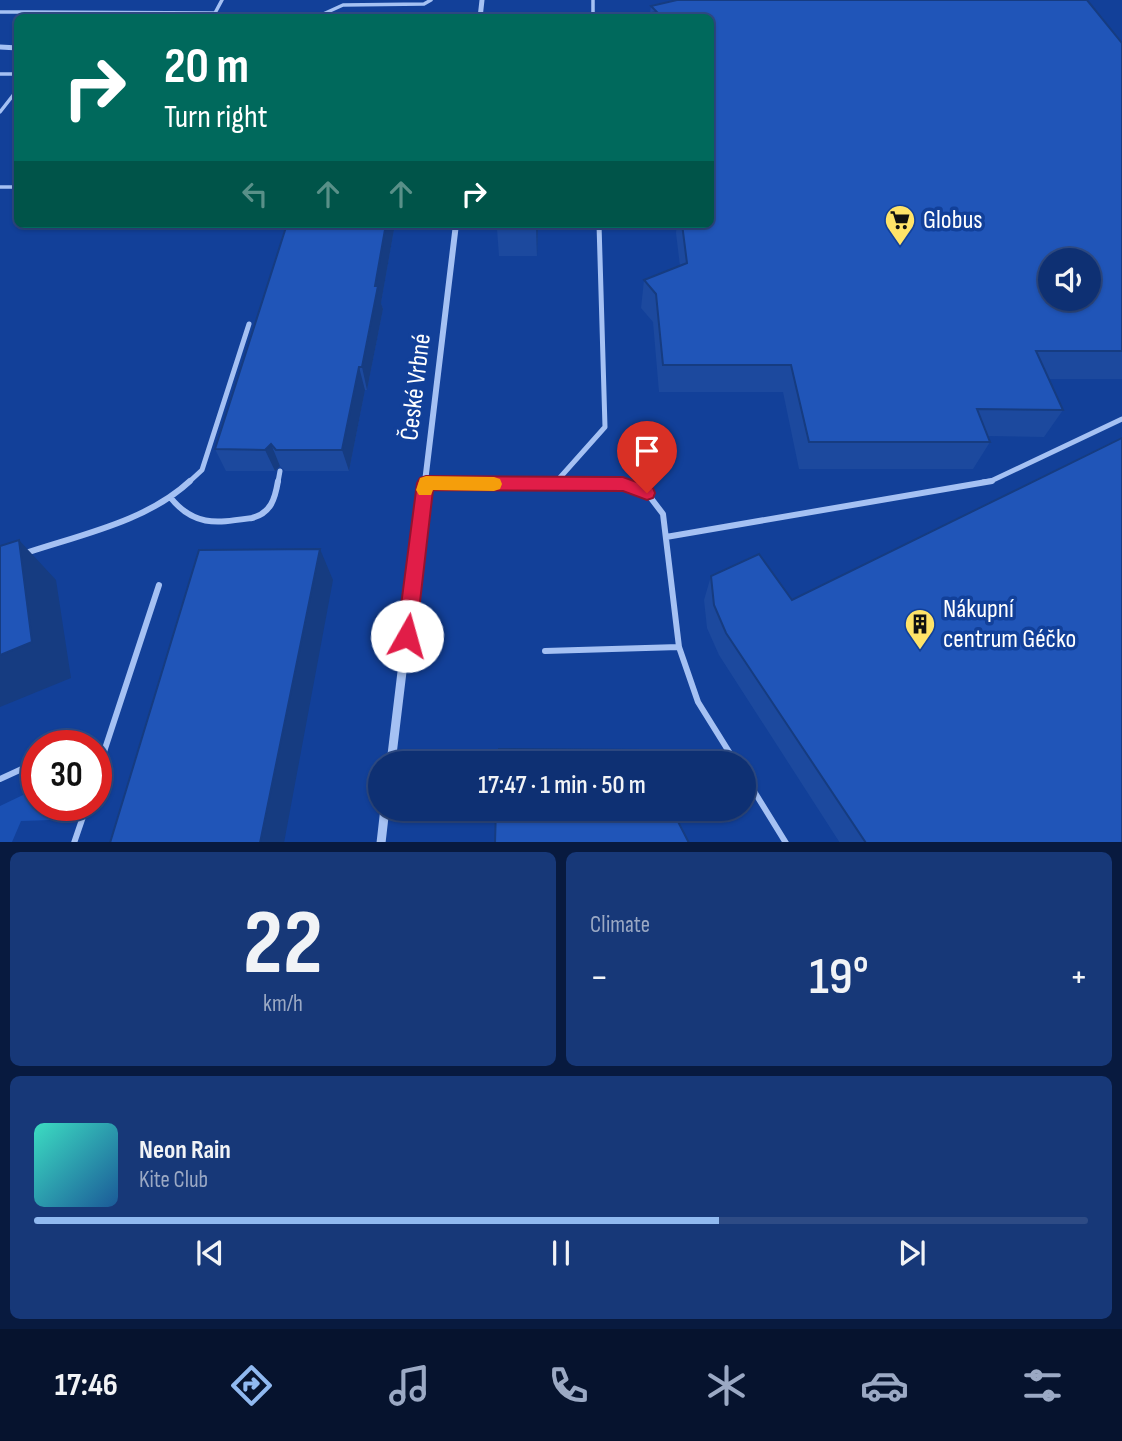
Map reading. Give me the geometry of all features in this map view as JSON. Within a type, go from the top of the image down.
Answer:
[{"type":"street","name":"České Vrbné","points":[[392,751],[456,228]]},
{"type":"street","points":[[381,842],[383,821]]},
{"type":"lane","points":[[0,12],[215,13],[222,0]]},
{"type":"lane","points":[[325,14],[343,5],[424,4],[431,0]]},
{"type":"lane","points":[[0,112],[14,94]]},
{"type":"lane","points":[[555,484],[605,427],[599,228]]},
{"type":"lane","points":[[13,558],[156,507],[188,484],[202,470],[249,324]]},
{"type":"lane","points":[[666,537],[990,481],[1122,419]]},
{"type":"lane","points":[[170,497],[186,516],[195,520],[251,520],[264,515],[271,506],[280,471]]},
{"type":"lane","points":[[426,483],[623,484],[647,493],[663,514],[679,647],[698,702],[729,751]]},
{"type":"lane","points":[[111,730],[159,584]]},
{"type":"lane","points":[[545,651],[679,647]]},
{"type":"lane","points":[[0,779],[21,769]]},
{"type":"lane","points":[[756,794],[786,842]]},
{"type":"lane","points":[[74,842],[81,821]]},
{"type":"shaded area","points":[[21,796],[21,821],[12,842],[0,842],[0,806]]},
{"type":"building","name":"Globus","points":[[677,0],[1087,0],[1122,43],[1122,351],[1036,351],[1063,410],[977,409],[990,442],[809,442],[791,365],[663,365],[656,294],[644,280],[687,263],[683,228],[714,228],[714,14],[646,14],[657,12],[651,6]]},
{"type":"building","points":[[286,228],[385,228],[375,286],[378,286],[342,450],[276,450],[271,444],[265,450],[215,449]]},
{"type":"building","points":[[497,228],[536,228],[536,229]]},
{"type":"building","name":"Nákupní centrum Géčko","points":[[1122,438],[1122,842],[865,842],[726,633],[714,605],[711,576],[759,554],[792,600]]},
{"type":"building","points":[[19,540],[32,642],[0,655],[0,546]]},
{"type":"building","points":[[320,549],[260,842],[110,842],[199,550]]},
{"type":"building","points":[[499,749],[640,751],[499,751]]},
{"type":"building","points":[[496,821],[678,821],[688,842],[495,842]]},
{"type":"slow traffic","points":[[425,490],[426,483],[494,484]]},
{"type":"place","name":"Globus","points":[[900,247]]},
{"type":"place","name":"Nákupní centrum Géčko","points":[[920,651]]},
{"type":"route","points":[[407,636],[426,483],[623,484],[647,493]]}]
